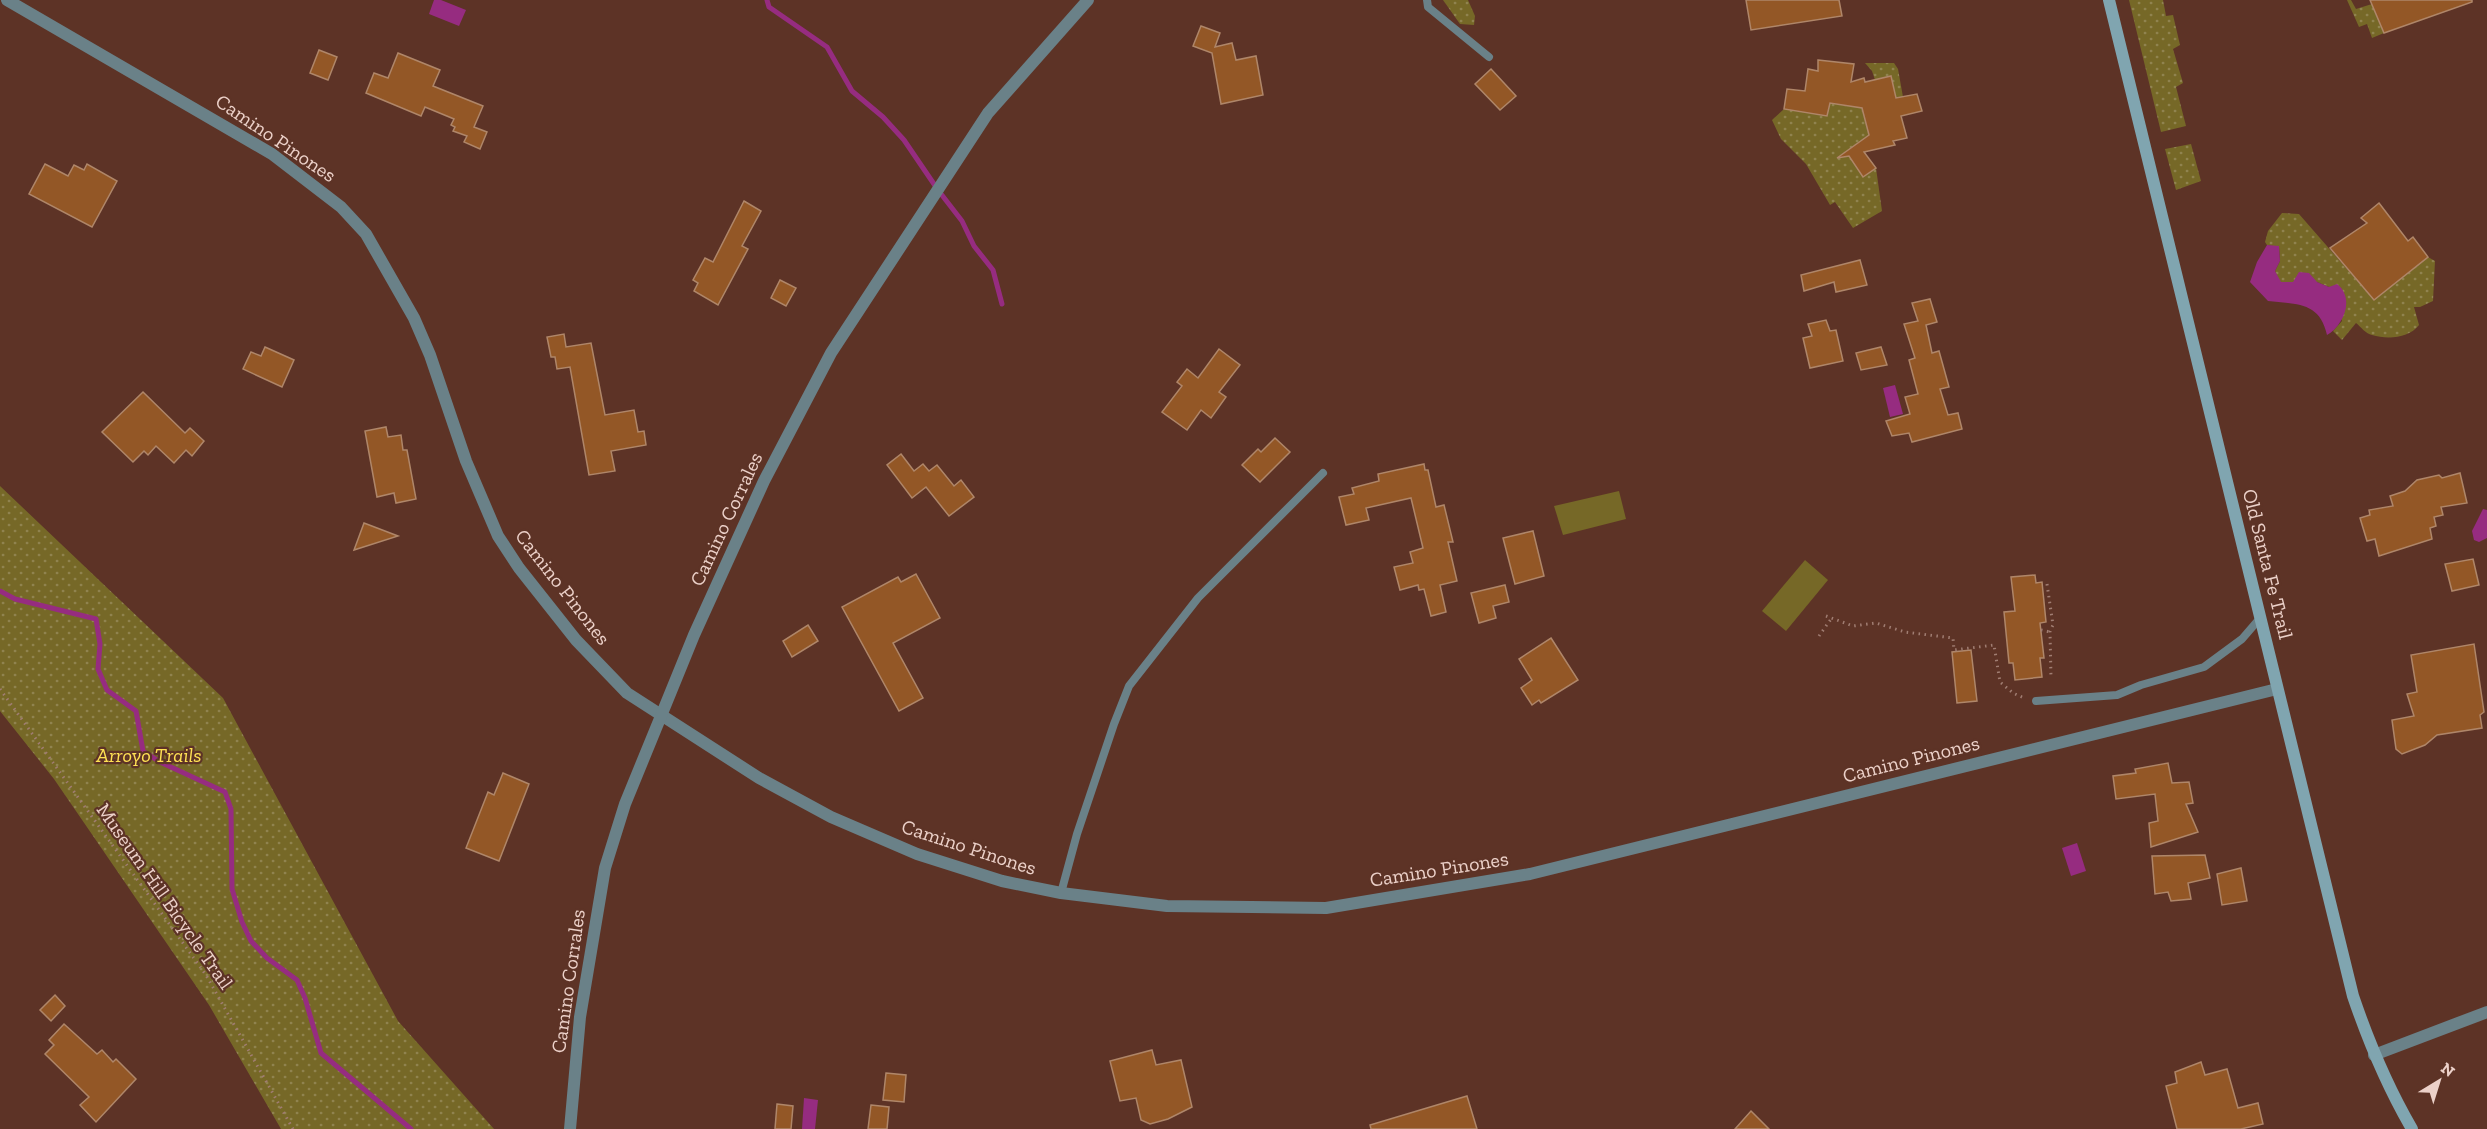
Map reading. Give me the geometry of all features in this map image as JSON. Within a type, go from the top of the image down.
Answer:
[{"type":"street","name":"Camino Pinones","points":[[7,0],[272,154],[341,207],[366,234],[414,318],[430,355],[466,461],[498,536],[519,568],[576,640],[627,693],[759,778],[831,817],[917,854],[1002,881],[1061,893],[1167,906],[1326,908],[1530,874],[2277,689]]},
{"type":"street","name":"Camino Corrales","points":[[570,1129],[580,1017],[605,868],[625,804],[694,635],[764,481],[831,353],[988,113],[1088,0]]},
{"type":"street","name":"Old Santa Fe Trail","points":[[2109,0],[2353,996],[2374,1055],[2393,1097],[2412,1129]]},
{"type":"street","points":[[2374,1055],[2487,1012]]},
{"type":"lane","points":[[1427,0],[1428,7],[1489,57]]},
{"type":"lane","points":[[1061,893],[1077,834],[1129,686],[1198,598],[1323,473]]},
{"type":"lane","points":[[2036,701],[2117,695],[2141,685],[2204,667],[2242,639],[2261,617]]},
{"type":"path","points":[[2047,584],[2053,625],[2050,632],[2051,678]]},
{"type":"path","points":[[2043,593],[2049,592]]},
{"type":"path","points":[[1826,616],[1854,626],[1876,623],[1905,632],[1942,639],[1953,638],[1954,650],[1994,645],[2000,682],[2013,693],[2024,698]]},
{"type":"path","points":[[1820,636],[1831,619]]},
{"type":"path","points":[[2041,630],[2050,632]]},
{"type":"path","name":"Museum Hill Bicycle Trail","points":[[0,689],[206,975],[293,1129]]},
{"type":"green space","points":[[1443,0],[1468,0],[1475,16],[1474,25],[1460,24]]},
{"type":"green space","points":[[2129,0],[2163,0],[2166,16],[2173,15],[2180,45],[2173,49],[2183,83],[2176,87],[2186,126],[2161,132]]},
{"type":"green space","points":[[2347,0],[2351,0],[2356,9],[2372,4],[2384,33],[2372,38],[2367,24],[2359,27]]},
{"type":"green space","points":[[1865,63],[1894,63],[1898,69],[1903,97],[1896,98],[1891,76],[1875,80],[1872,71]]},
{"type":"green space","points":[[1859,96],[1869,135],[1847,151],[1876,168],[1882,211],[1853,228],[1835,202],[1830,205],[1806,164],[1781,139],[1772,120],[1784,109],[1827,115],[1830,103]]},
{"type":"green space","points":[[2191,144],[2201,181],[2176,190],[2165,149]]},
{"type":"green space","points":[[2282,213],[2299,214],[2374,300],[2428,257],[2435,261],[2433,301],[2420,307],[2414,307],[2419,325],[2410,333],[2398,337],[2378,337],[2366,332],[2356,323],[2342,340],[2333,331],[2342,321],[2329,287],[2317,282],[2280,282],[2275,271],[2280,261],[2279,247],[2267,245],[2265,242],[2268,231]]},
{"type":"green space","name":"Arroyo Trails","points":[[0,486],[223,698],[398,1021],[494,1129],[281,1129],[209,1005],[54,779],[0,711]]},
{"type":"green space","points":[[1619,491],[1626,519],[1563,535],[1554,506]]},
{"type":"green space","points":[[1805,560],[1828,580],[1786,631],[1762,611]]},
{"type":"shaded area","points":[[434,0],[441,0],[466,10],[459,26],[429,14]]},
{"type":"shaded area","points":[[2267,245],[2279,246],[2280,261],[2275,271],[2281,282],[2293,282],[2299,272],[2309,273],[2317,282],[2329,287],[2337,284],[2342,290],[2345,296],[2345,311],[2333,331],[2327,335],[2319,316],[2306,307],[2268,301],[2250,282],[2257,262]]},
{"type":"shaded area","points":[[1895,385],[1903,414],[1890,417],[1883,388]]},
{"type":"shaded area","points":[[2483,509],[2487,510],[2487,538],[2479,542],[2474,540],[2472,531]]},
{"type":"shaded area","points":[[2077,843],[2086,871],[2071,876],[2062,848]]},
{"type":"shaded area","points":[[804,1098],[818,1100],[815,1129],[802,1129]]},
{"type":"building","points":[[1746,0],[1839,0],[1842,16],[1751,30]]},
{"type":"building","points":[[2370,0],[2472,0],[2472,2],[2384,33]]},
{"type":"building","points":[[1201,26],[1220,33],[1215,47],[1232,43],[1236,60],[1256,56],[1263,95],[1221,104],[1212,53],[1193,46]]},
{"type":"building","points":[[319,50],[337,57],[328,80],[310,73]]},
{"type":"building","points":[[398,53],[440,70],[433,86],[483,106],[474,127],[487,132],[480,149],[464,142],[467,136],[453,131],[455,127],[451,125],[454,119],[425,107],[421,116],[366,93],[374,73],[388,78]]},
{"type":"building","points":[[1818,60],[1854,64],[1851,82],[1864,78],[1865,82],[1891,76],[1896,98],[1917,94],[1922,111],[1901,116],[1907,138],[1893,141],[1895,145],[1864,152],[1876,168],[1863,177],[1849,156],[1837,158],[1869,135],[1862,108],[1830,103],[1827,116],[1784,109],[1787,89],[1805,91],[1808,69],[1818,71]]},
{"type":"building","points":[[1491,69],[1516,96],[1500,110],[1475,84]]},
{"type":"building","points":[[45,164],[68,176],[74,165],[84,170],[87,164],[117,181],[92,227],[29,194]]},
{"type":"building","points":[[744,201],[761,211],[742,246],[748,249],[718,305],[694,291],[698,283],[693,280],[705,258],[713,262]]},
{"type":"building","points":[[2379,203],[2408,241],[2413,237],[2428,257],[2374,300],[2330,248],[2367,223],[2361,218]]},
{"type":"building","points":[[1860,260],[1867,285],[1836,292],[1834,282],[1804,291],[1801,275]]},
{"type":"building","points":[[780,280],[796,288],[786,306],[771,298]]},
{"type":"building","points":[[1930,299],[1937,322],[1926,325],[1932,353],[1939,351],[1949,387],[1940,389],[1948,415],[1958,413],[1962,429],[1912,442],[1909,433],[1892,436],[1886,421],[1910,414],[1905,397],[1918,394],[1909,360],[1915,358],[1904,324],[1918,321],[1912,303]]},
{"type":"building","points":[[1826,320],[1830,331],[1836,330],[1843,361],[1810,368],[1803,338],[1812,336],[1808,324]]},
{"type":"building","points":[[564,334],[566,347],[591,343],[605,415],[634,410],[638,432],[644,431],[646,445],[611,451],[615,471],[589,475],[570,367],[557,369],[555,357],[551,357],[547,337]]},
{"type":"building","points":[[265,347],[294,360],[282,387],[243,369],[251,352],[261,356]]},
{"type":"building","points":[[1881,347],[1887,365],[1861,370],[1856,353]]},
{"type":"building","points":[[1219,349],[1240,365],[1219,392],[1226,397],[1211,418],[1201,410],[1187,430],[1162,412],[1182,386],[1177,382],[1187,369],[1198,378]]},
{"type":"building","points":[[143,392],[185,433],[190,428],[204,441],[192,456],[186,450],[174,463],[156,446],[148,455],[144,451],[133,462],[102,432]]},
{"type":"building","points":[[386,427],[388,437],[401,435],[403,450],[407,450],[416,499],[396,503],[394,493],[377,497],[365,431]]},
{"type":"building","points":[[1275,438],[1290,452],[1260,482],[1242,465],[1258,449],[1261,452]]},
{"type":"building","points":[[901,454],[914,471],[923,464],[929,471],[937,465],[954,486],[961,480],[974,497],[949,516],[926,487],[912,498],[887,465]]},
{"type":"building","points":[[1424,464],[1425,470],[1428,470],[1436,507],[1444,505],[1453,542],[1448,542],[1457,581],[1440,585],[1446,612],[1431,616],[1424,589],[1419,590],[1418,585],[1400,590],[1394,567],[1413,563],[1410,552],[1423,548],[1411,498],[1366,508],[1369,520],[1346,525],[1339,497],[1354,494],[1352,488],[1379,481],[1378,474]]},
{"type":"building","points":[[2460,473],[2467,503],[2441,507],[2443,515],[2434,517],[2436,526],[2430,528],[2432,539],[2379,556],[2375,539],[2367,541],[2360,518],[2370,515],[2369,510],[2393,506],[2390,496],[2405,491],[2417,480],[2439,475],[2442,478]]},
{"type":"building","points":[[364,523],[398,536],[354,550]]},
{"type":"building","points":[[1533,531],[1544,576],[1515,584],[1503,538]]},
{"type":"building","points":[[2473,559],[2479,585],[2452,591],[2445,564]]},
{"type":"building","points":[[916,574],[940,618],[893,643],[923,698],[899,711],[842,607],[898,577],[901,582]]},
{"type":"building","points":[[2035,575],[2036,583],[2042,582],[2046,622],[2040,623],[2044,658],[2040,658],[2042,677],[2015,680],[2013,663],[2009,663],[2004,612],[2015,611],[2011,577]]},
{"type":"building","points":[[1505,585],[1509,602],[1493,606],[1496,618],[1479,623],[1471,593]]},
{"type":"building","points":[[808,625],[818,641],[792,657],[783,641]]},
{"type":"building","points":[[1551,638],[1578,680],[1541,703],[1539,700],[1532,705],[1521,688],[1532,680],[1519,659]]},
{"type":"building","points":[[2474,644],[2484,712],[2480,715],[2482,728],[2437,735],[2425,745],[2402,754],[2396,749],[2392,720],[2414,716],[2407,694],[2417,692],[2411,655]]},
{"type":"building","points":[[1971,650],[1977,701],[1957,703],[1952,652]]},
{"type":"building","points":[[2168,763],[2172,783],[2189,782],[2193,803],[2186,804],[2198,832],[2151,847],[2149,823],[2158,821],[2155,794],[2116,799],[2113,776],[2136,773],[2135,769]]},
{"type":"building","points":[[503,773],[529,784],[499,861],[466,848],[488,792],[494,795]]},
{"type":"building","points":[[2205,855],[2210,878],[2188,883],[2191,899],[2171,901],[2168,892],[2155,894],[2152,856]]},
{"type":"building","points":[[2241,868],[2247,901],[2222,905],[2217,874]]},
{"type":"building","points":[[55,995],[65,1006],[51,1021],[40,1010]]},
{"type":"building","points":[[64,1024],[97,1054],[102,1050],[113,1062],[116,1059],[136,1079],[96,1122],[80,1105],[89,1097],[45,1054],[54,1045],[49,1040]]},
{"type":"building","points":[[1152,1050],[1156,1065],[1181,1060],[1192,1107],[1168,1119],[1150,1124],[1141,1120],[1136,1098],[1120,1101],[1110,1061]]},
{"type":"building","points":[[2201,1062],[2205,1075],[2227,1069],[2238,1108],[2258,1103],[2263,1124],[2241,1129],[2177,1129],[2166,1086],[2177,1083],[2175,1072]]},
{"type":"building","points":[[886,1073],[906,1075],[904,1102],[883,1100]]},
{"type":"building","points":[[1467,1096],[1477,1129],[1371,1129],[1370,1125]]},
{"type":"building","points":[[777,1104],[793,1106],[791,1129],[775,1129]]},
{"type":"building","points":[[871,1105],[889,1107],[887,1129],[868,1129]]},
{"type":"building","points":[[1751,1111],[1769,1129],[1735,1129]]},
{"type":"waterway","points":[[767,0],[769,7],[827,47],[852,91],[883,117],[904,140],[962,221],[974,246],[993,270],[1002,304]]},
{"type":"waterway","points":[[0,591],[15,599],[96,619],[100,644],[98,669],[107,690],[136,711],[143,751],[160,762],[225,792],[231,809],[232,889],[242,922],[251,941],[267,958],[297,980],[305,998],[321,1053],[411,1129]]}]
